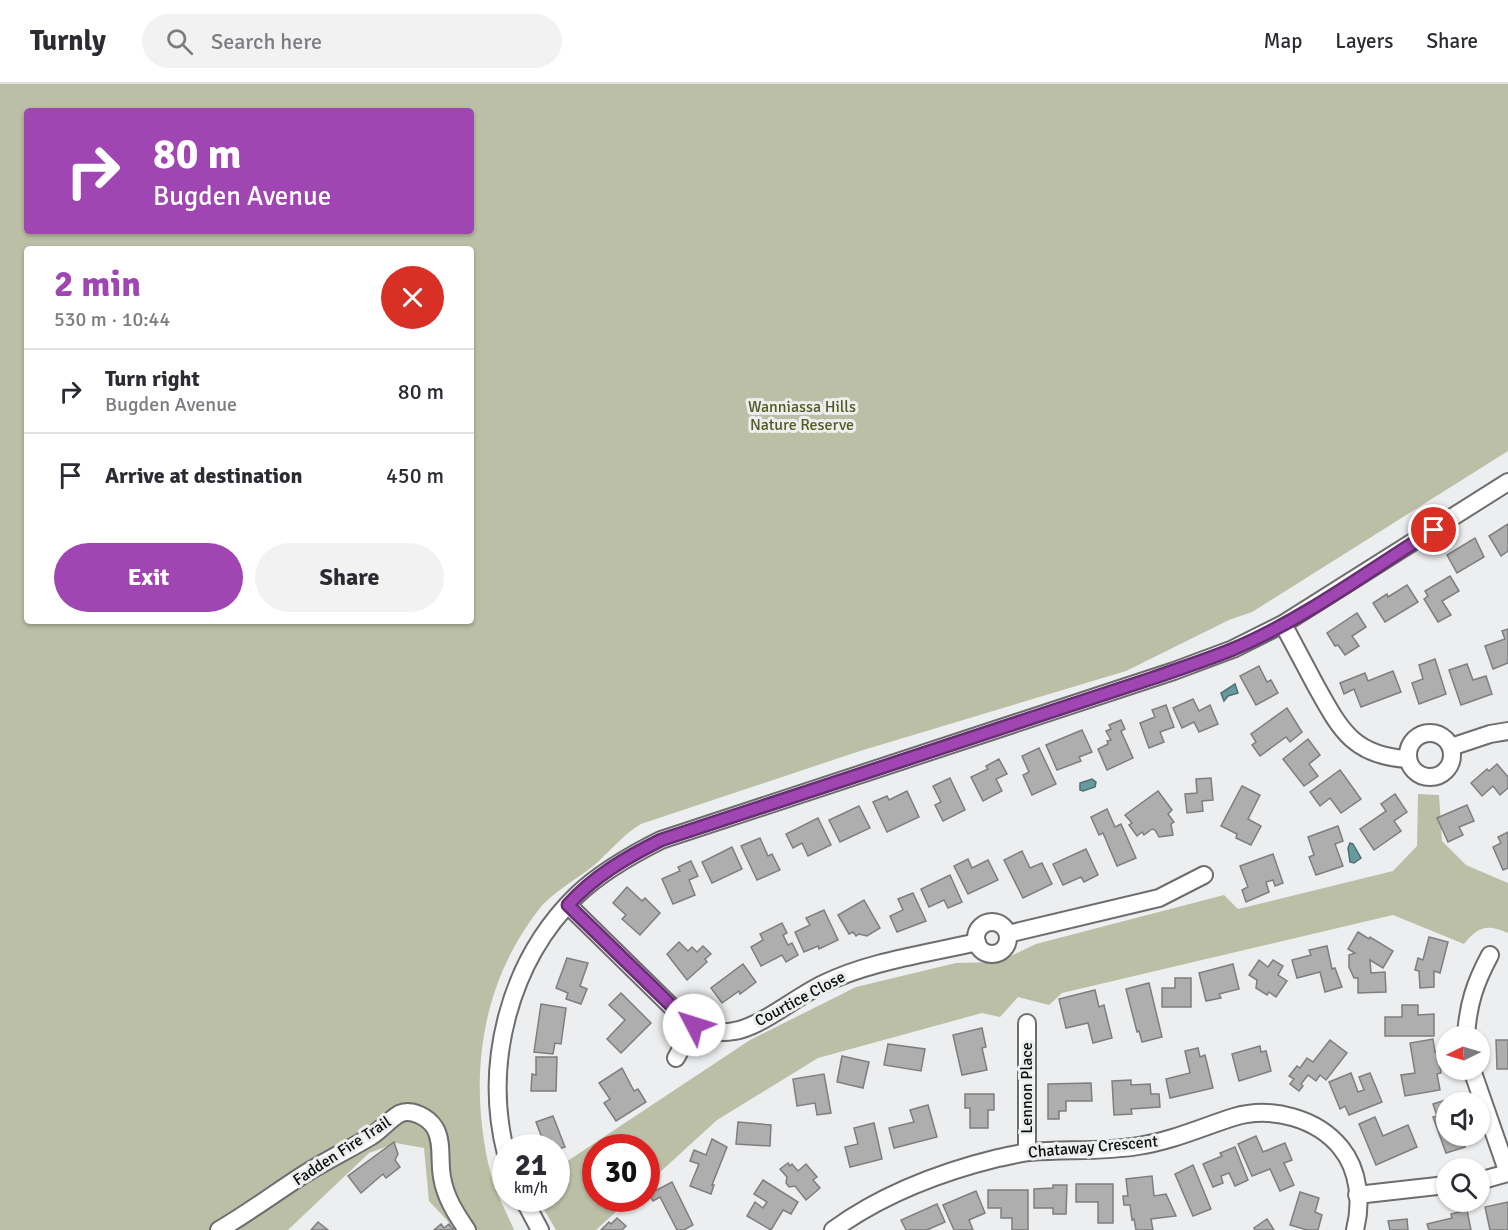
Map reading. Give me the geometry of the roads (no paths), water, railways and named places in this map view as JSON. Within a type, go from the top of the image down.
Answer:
[{"type":"street","points":[[501,1134],[497,1093],[498,1071],[507,1017],[522,974],[533,953],[568,905],[610,869],[661,840],[1174,671],[1233,649],[1282,624],[1508,482]]},
{"type":"street","points":[[1282,624],[1342,731],[1365,749],[1395,758],[1408,759]]},
{"type":"street","points":[[1451,747],[1490,734],[1508,731]]},
{"type":"street","points":[[1438,734],[1446,739],[1451,747],[1453,756],[1450,765],[1445,773],[1436,777],[1418,774],[1408,759],[1408,749],[1420,735],[1438,734]]},
{"type":"street","name":"Courtice Close","points":[[568,905],[680,1014],[694,1025],[717,1032],[742,1029],[757,1023],[823,983],[855,971],[977,942],[979,930],[988,922],[1000,924],[1008,934],[1159,898],[1204,875]]},
{"type":"street","points":[[1467,1026],[1470,1000],[1476,981],[1490,954]]},
{"type":"street","name":"Lennon Place","points":[[1027,1023],[1027,1152]]},
{"type":"street","points":[[676,1058],[694,1025]]},
{"type":"street","points":[[1475,1080],[1508,1173],[1490,1177]]},
{"type":"street","name":"Fadden Fire Trail","points":[[219,1230],[246,1215],[320,1164],[374,1135],[400,1114],[405,1113],[416,1113],[434,1126],[439,1138],[439,1159],[445,1191],[467,1230]]},
{"type":"street","name":"Chataway Crescent","points":[[833,1230],[882,1201],[928,1180],[976,1164],[1027,1152],[1137,1146],[1173,1139],[1235,1117],[1272,1114],[1317,1127],[1335,1140],[1348,1156],[1353,1166],[1358,1195],[1359,1206],[1355,1230]]},
{"type":"street","points":[[1358,1195],[1436,1186]]},
{"type":"street","points":[[530,1212],[540,1230]]},
{"type":"water","points":[[1235,684],[1238,693],[1228,696],[1224,701],[1221,693]]},
{"type":"water","points":[[1092,779],[1096,782],[1095,787],[1080,790],[1080,783]]},
{"type":"water","points":[[1350,843],[1353,844],[1361,858],[1354,863],[1350,862],[1348,848]]},
{"type":"park label","name":"Wanniassa Hills Nature Reserve","points":[[802,416]]}]
